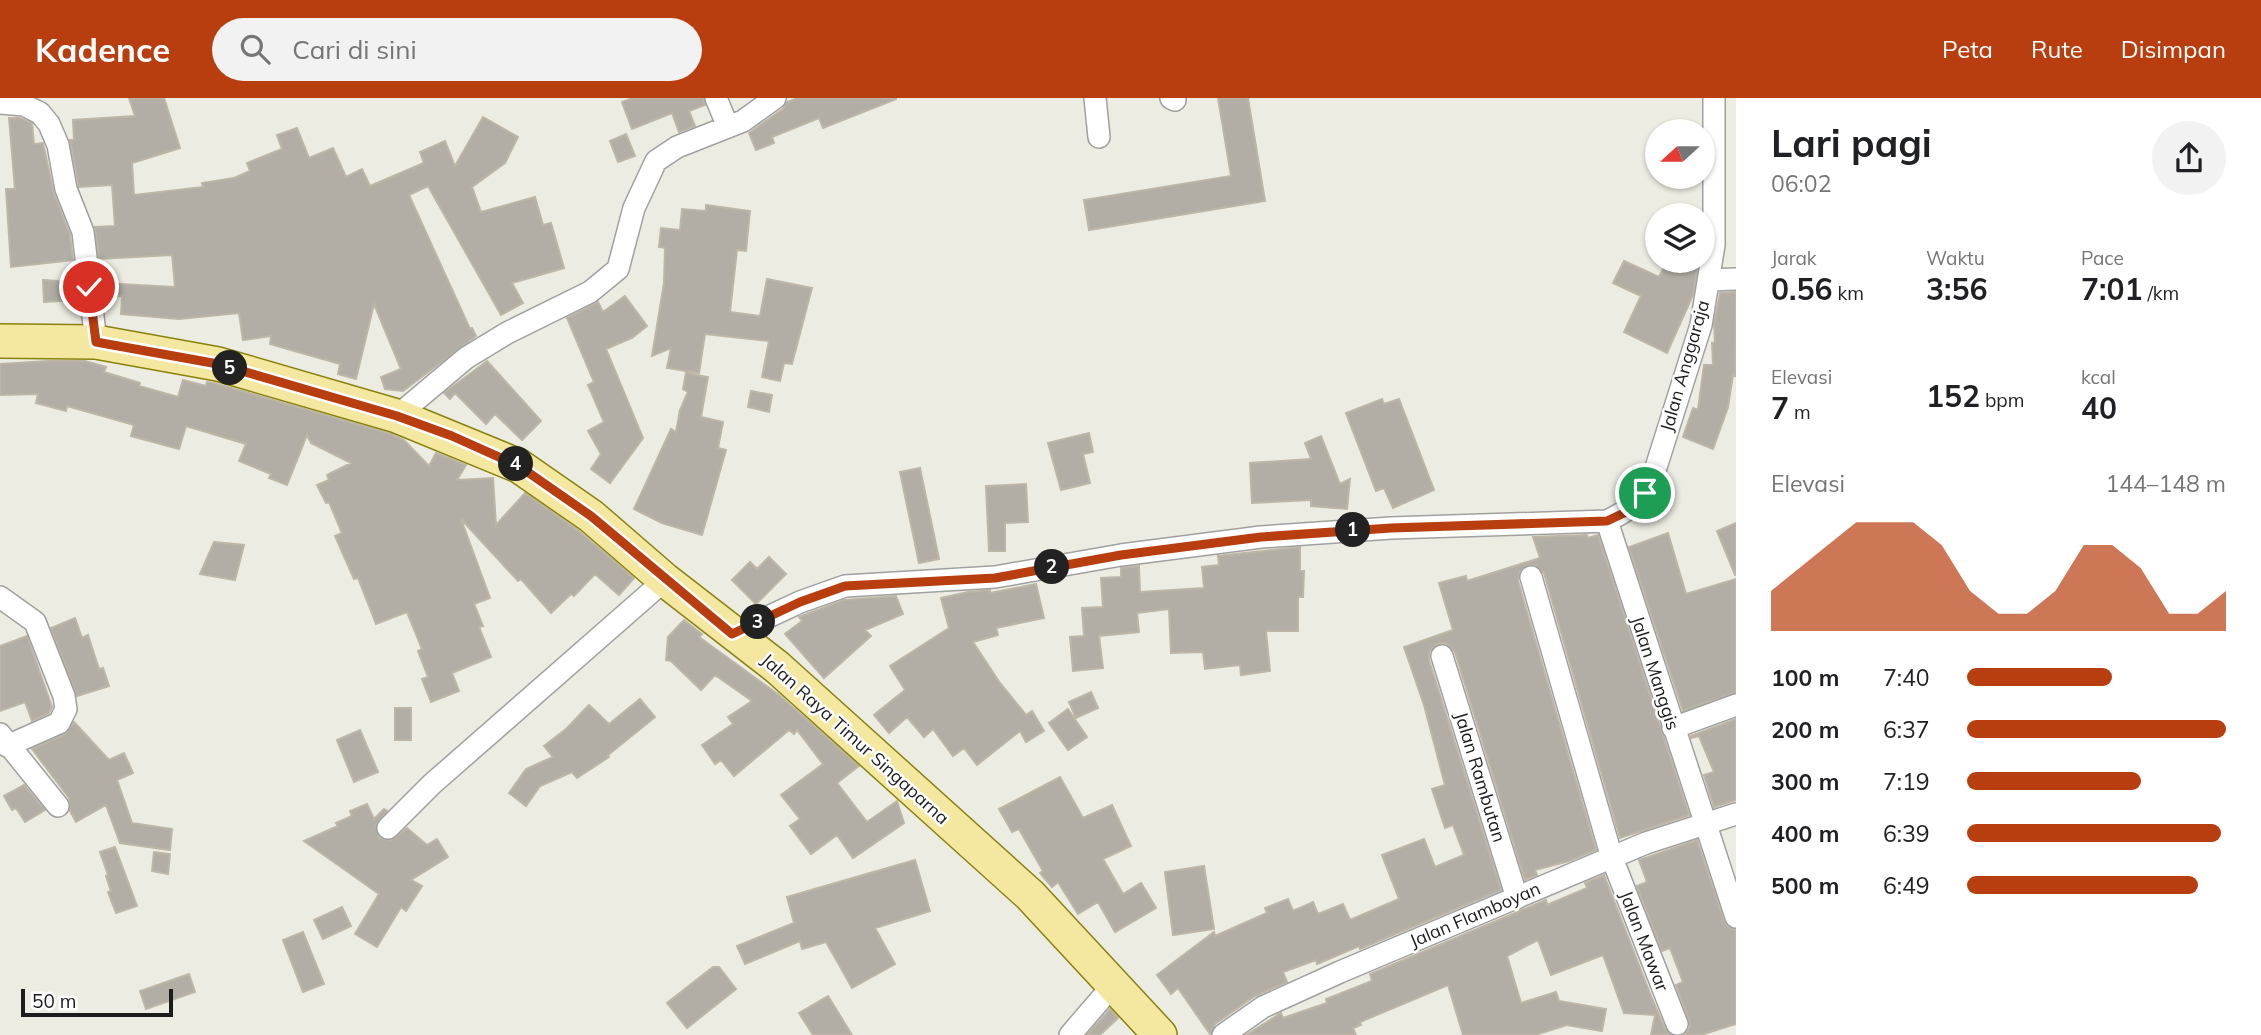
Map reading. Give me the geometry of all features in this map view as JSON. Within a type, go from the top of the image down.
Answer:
[{"type":"main road","name":"Jalan Raya Timur Singaparna","points":[[0,341],[96,342],[218,364],[397,416],[452,436],[519,466],[591,516],[665,580],[777,667],[1030,895],[1160,1035]]},
{"type":"street","points":[[716,98],[728,127]]},
{"type":"street","points":[[397,416],[466,358],[507,333],[590,292],[618,269],[634,208],[656,162],[677,147],[743,121],[775,98]]},
{"type":"street","points":[[1095,98],[1099,137]]},
{"type":"street","name":"Jalan Anggaraja","points":[[1607,521],[1624,513],[1637,502],[1652,480],[1701,325],[1716,216],[1714,98]]},
{"type":"street","points":[[0,103],[24,105],[40,113],[49,124],[58,145],[66,189],[83,232],[96,342]]},
{"type":"street","points":[[1709,279],[1736,279]]},
{"type":"street","points":[[732,634],[800,602],[845,586],[995,578],[1121,555],[1261,537],[1391,528],[1607,521]]},
{"type":"street","name":"Jalan Manggis","points":[[1607,521],[1736,917]]},
{"type":"street","name":"Jalan Mawar","points":[[1531,577],[1612,858],[1677,1024]]},
{"type":"street","points":[[388,828],[432,784],[665,580]]},
{"type":"street","points":[[0,597],[35,622],[64,696],[66,709],[60,723],[4,740],[58,806]]},
{"type":"street","name":"Jalan Rambutan","points":[[1442,656],[1517,898]]},
{"type":"street","points":[[1673,728],[1736,705]]},
{"type":"street","name":"Jalan Flamboyan","points":[[1223,1035],[1263,1007],[1612,858],[1736,814]]},
{"type":"street","points":[[1070,1035],[1113,985]]},
{"type":"building","points":[[129,98],[164,98],[180,148],[132,163],[134,195],[203,187],[202,183],[234,178],[250,171],[247,163],[282,149],[277,135],[297,128],[309,158],[333,148],[346,177],[362,169],[370,186],[424,163],[420,152],[445,141],[455,166],[483,117],[518,137],[505,163],[472,187],[481,212],[535,197],[543,225],[551,223],[564,268],[512,283],[523,303],[501,315],[428,186],[409,195],[470,329],[472,328],[476,336],[403,391],[385,389],[381,377],[401,369],[374,304],[356,379],[338,374],[340,364],[270,344],[271,336],[243,340],[239,313],[179,319],[121,314],[122,296],[104,297],[102,283],[175,287],[172,255],[99,259],[95,227],[115,226],[112,185],[79,187],[70,140],[74,140],[73,120],[135,116]]},
{"type":"building","points":[[633,98],[703,98],[705,105],[689,111],[695,126],[679,132],[672,113],[632,129],[622,102]]},
{"type":"building","points":[[798,98],[896,99],[823,128],[819,118],[772,137],[774,143],[756,150],[749,133],[783,109],[787,102]]},
{"type":"building","points":[[1218,98],[1248,98],[1265,201],[1089,230],[1084,200],[1231,176]]},
{"type":"building","points":[[9,118],[20,118],[32,123],[34,144],[43,143],[54,194],[70,235],[73,260],[11,267],[6,189],[15,189]]},
{"type":"building","points":[[626,134],[635,156],[618,162],[610,141]]},
{"type":"building","points":[[706,205],[750,211],[746,251],[737,250],[730,312],[760,316],[767,279],[812,288],[792,364],[784,363],[780,381],[762,377],[769,341],[705,334],[699,373],[667,368],[671,348],[652,356],[664,283],[665,248],[659,247],[661,228],[680,230],[682,209],[706,211]]},
{"type":"building","points":[[1624,261],[1645,273],[1659,277],[1661,273],[1696,273],[1693,295],[1667,353],[1624,332],[1641,296],[1613,283]]},
{"type":"building","points":[[43,280],[76,282],[78,300],[44,302]]},
{"type":"building","points":[[1736,292],[1735,376],[1733,375],[1728,407],[1713,449],[1683,437],[1693,408],[1698,410],[1704,365],[1713,365],[1712,343],[1715,342],[1714,324],[1720,293]]},
{"type":"building","points":[[625,296],[647,326],[632,338],[606,349],[643,438],[610,483],[591,469],[601,454],[588,431],[604,422],[588,385],[594,382],[567,318],[598,302],[603,312]]},
{"type":"building","points":[[85,361],[106,367],[104,372],[140,383],[139,386],[178,397],[183,380],[206,386],[207,382],[214,383],[391,434],[404,440],[429,466],[436,453],[466,465],[457,480],[493,478],[496,525],[525,493],[579,531],[634,578],[619,595],[595,574],[574,596],[571,594],[551,613],[461,519],[490,598],[474,604],[483,626],[479,627],[491,657],[452,673],[459,691],[431,702],[422,679],[428,677],[418,651],[422,649],[407,612],[376,624],[358,578],[354,579],[335,536],[342,533],[329,502],[326,503],[317,485],[329,480],[327,475],[351,463],[311,443],[307,435],[287,485],[269,478],[271,474],[239,461],[246,444],[186,426],[179,449],[131,436],[134,425],[67,406],[66,411],[36,403],[38,394],[0,395],[0,364]]},
{"type":"building","points":[[487,361],[541,421],[522,440],[495,414],[486,424],[455,393],[450,399],[444,393]]},
{"type":"building","points":[[686,373],[708,377],[701,417],[723,422],[718,448],[726,450],[702,535],[662,523],[634,509],[671,429],[676,432],[680,410],[688,392],[683,389]]},
{"type":"building","points":[[751,391],[772,395],[769,412],[748,407]]},
{"type":"building","points":[[1382,399],[1384,404],[1399,399],[1434,490],[1393,508],[1384,488],[1376,491],[1346,413]]},
{"type":"building","points":[[1089,433],[1093,452],[1083,454],[1090,483],[1061,490],[1048,443]]},
{"type":"building","points":[[1321,436],[1340,484],[1350,479],[1347,509],[1311,506],[1311,500],[1252,503],[1250,463],[1311,459],[1305,443]]},
{"type":"building","points":[[920,468],[939,559],[919,563],[900,472]]},
{"type":"building","points":[[1026,484],[1028,522],[1005,523],[1005,551],[989,551],[986,486]]},
{"type":"building","points":[[1736,523],[1736,575],[1735,575],[1717,531]]},
{"type":"building","points":[[1668,533],[1686,594],[1736,579],[1736,692],[1683,711],[1629,547]]},
{"type":"building","points":[[1587,535],[1588,538],[1598,535],[1689,815],[1620,838],[1544,573],[1535,565],[1527,565],[1519,573],[1518,581],[1596,850],[1535,870],[1537,875],[1525,880],[1455,652],[1446,643],[1437,644],[1429,652],[1429,660],[1501,890],[1360,949],[1359,946],[1317,964],[1316,960],[1283,972],[1287,982],[1255,996],[1215,1024],[1210,1034],[1178,988],[1171,994],[1157,975],[1214,932],[1215,936],[1267,913],[1265,908],[1288,899],[1293,911],[1313,902],[1318,914],[1343,904],[1350,920],[1399,899],[1382,855],[1424,839],[1435,867],[1464,855],[1453,825],[1445,828],[1432,789],[1445,785],[1424,705],[1404,647],[1453,630],[1439,583],[1466,576],[1467,581],[1540,558],[1533,537]]},
{"type":"building","points":[[214,542],[244,545],[235,580],[200,574]]},
{"type":"building","points":[[1300,547],[1300,571],[1304,571],[1303,597],[1298,597],[1298,631],[1266,631],[1270,671],[1241,675],[1240,665],[1205,669],[1203,652],[1171,653],[1169,609],[1137,613],[1139,632],[1099,636],[1103,668],[1073,671],[1070,637],[1084,636],[1082,608],[1103,607],[1101,578],[1121,577],[1121,568],[1139,566],[1140,592],[1204,588],[1202,567],[1219,565],[1218,556]]},
{"type":"building","points":[[769,557],[786,574],[756,604],[732,580],[750,562],[757,569]]},
{"type":"building","points":[[1036,584],[1044,618],[996,628],[998,635],[973,642],[1000,683],[1026,715],[1032,711],[1044,731],[1026,742],[1020,731],[977,765],[964,748],[953,756],[933,729],[924,737],[907,717],[889,733],[874,715],[905,690],[890,666],[949,628],[941,598],[968,592],[990,590],[990,593]]},
{"type":"building","points":[[896,596],[903,614],[865,630],[871,636],[824,678],[785,634],[802,621],[799,617],[844,600]]},
{"type":"building","points":[[75,618],[82,638],[88,635],[99,669],[103,668],[109,686],[77,696],[51,628]]},
{"type":"building","points":[[684,620],[702,634],[699,637],[779,695],[859,766],[837,783],[867,822],[897,801],[904,823],[853,858],[837,835],[811,854],[790,826],[800,819],[781,795],[823,764],[797,730],[794,734],[789,730],[734,776],[721,760],[715,764],[702,745],[733,724],[728,717],[752,701],[715,675],[701,690],[671,661],[666,660],[668,637]]},
{"type":"building","points":[[27,636],[52,707],[49,713],[32,721],[25,702],[0,711],[0,646]]},
{"type":"building","points":[[1091,692],[1098,708],[1076,718],[1069,702]]},
{"type":"building","points":[[640,699],[655,717],[608,755],[609,757],[577,778],[572,772],[540,786],[526,806],[509,793],[526,769],[553,757],[544,746],[566,729],[589,705],[609,724]]},
{"type":"building","points":[[395,708],[411,708],[411,740],[395,740]]},
{"type":"building","points":[[1068,709],[1087,737],[1068,750],[1049,723]]},
{"type":"building","points":[[1736,719],[1736,800],[1714,807],[1704,775],[1714,772],[1699,736],[1691,736]]},
{"type":"building","points":[[74,722],[109,760],[124,753],[133,773],[117,780],[132,823],[172,829],[170,850],[120,843],[106,805],[76,822],[70,811],[69,798],[32,749],[64,735]]},
{"type":"building","points":[[360,730],[378,772],[354,782],[337,740]]},
{"type":"building","points":[[1060,777],[1083,818],[1112,805],[1131,846],[1103,859],[1123,894],[1141,883],[1156,908],[1115,932],[1098,902],[1078,914],[1058,882],[1052,887],[1040,873],[1043,871],[1019,829],[1012,832],[999,809]]},
{"type":"building","points":[[24,785],[45,810],[25,822],[16,808],[12,810],[4,796]]},
{"type":"building","points":[[367,804],[374,819],[384,809],[387,811],[376,824],[379,838],[392,840],[407,828],[427,845],[437,839],[448,857],[411,880],[422,886],[406,911],[401,907],[377,947],[355,934],[379,894],[304,841],[338,826],[336,823],[352,816],[350,811]]},
{"type":"building","points":[[1697,840],[1724,921],[1728,927],[1736,930],[1736,1024],[1701,1035],[1684,1035],[1690,1027],[1689,1020],[1676,985],[1683,982],[1670,948],[1662,951],[1637,886],[1647,882],[1639,860]]},
{"type":"building","points":[[115,847],[137,906],[116,913],[108,892],[111,891],[106,876],[108,875],[100,852]]},
{"type":"building","points":[[154,852],[170,854],[168,874],[152,871]]},
{"type":"building","points":[[915,860],[930,911],[875,928],[895,964],[852,988],[826,942],[802,949],[800,941],[745,964],[737,946],[794,923],[787,897]]},
{"type":"building","points":[[1204,866],[1214,929],[1173,935],[1165,872]]},
{"type":"building","points":[[1604,875],[1651,996],[1670,1035],[1651,1035],[1655,1015],[1624,1013],[1603,955],[1551,975],[1538,940],[1507,956],[1521,1003],[1556,992],[1559,1001],[1606,1009],[1602,1031],[1567,1025],[1535,1035],[1463,1035],[1448,985],[1360,1022],[1361,1025],[1353,1028],[1356,1035],[1246,1035],[1281,1013],[1283,1018],[1327,1003],[1326,999],[1372,981],[1370,974],[1546,900],[1547,905],[1587,888],[1585,883]]},
{"type":"building","points":[[342,907],[351,926],[323,939],[314,920]]},
{"type":"building","points":[[303,932],[324,984],[303,992],[283,940]]},
{"type":"building","points":[[713,967],[719,967],[736,989],[687,1028],[667,1003]]},
{"type":"building","points":[[189,974],[195,992],[146,1009],[140,991]]},
{"type":"building","points":[[828,996],[852,1035],[813,1035],[799,1013]]},
{"type":"building","points":[[1110,1009],[1118,1018],[1100,1035],[1087,1035]]},
{"type":"route","points":[[89,287],[96,342],[218,364],[397,416],[452,436],[519,466],[591,516],[732,634],[800,602],[845,586],[995,578],[1121,555],[1261,537],[1391,528],[1607,521],[1624,513],[1645,493]]}]
